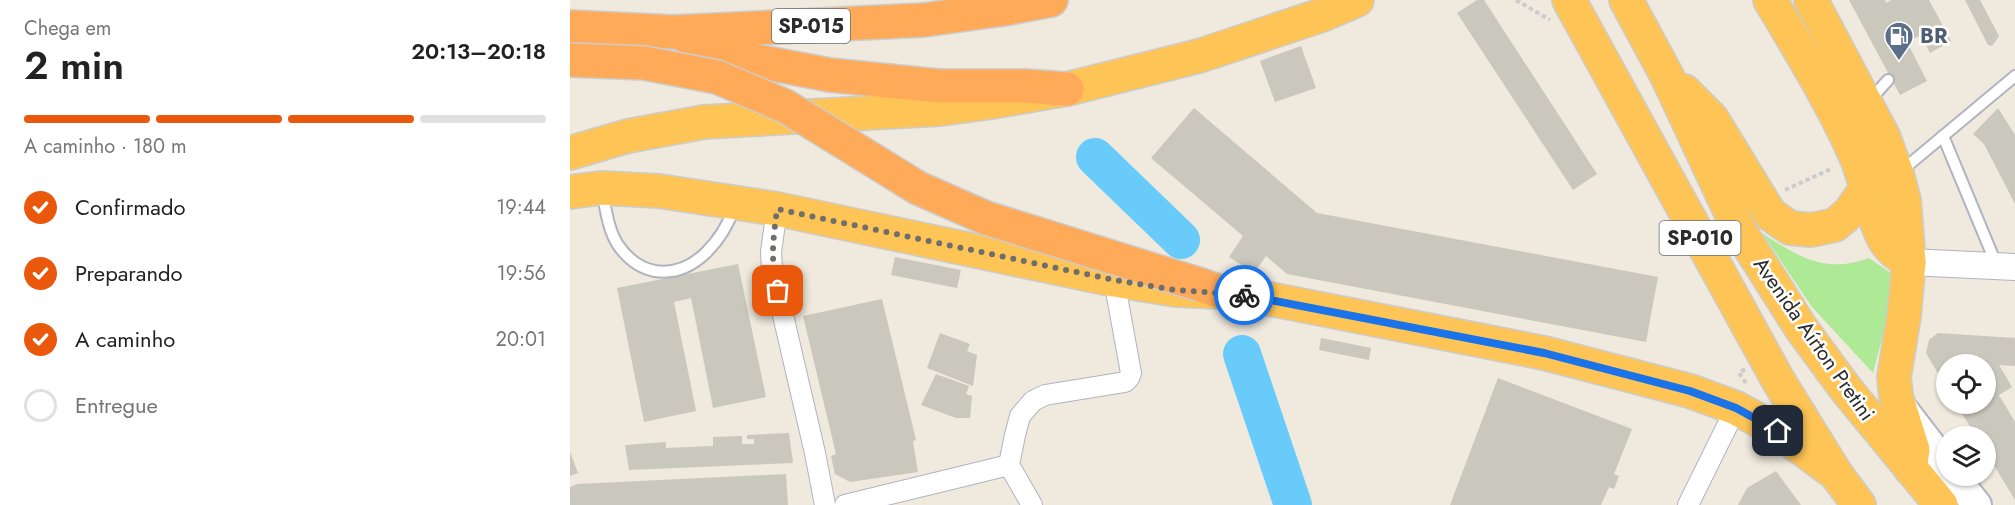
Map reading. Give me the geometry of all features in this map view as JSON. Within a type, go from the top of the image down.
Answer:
[{"type":"highway","name":"SP-015","points":[[570,27],[674,32],[924,20],[1051,0]]},
{"type":"highway","points":[[570,153],[628,136],[704,122],[940,109],[1067,89],[1199,56],[1322,15],[1357,0]]},
{"type":"highway","name":"Avenida Aírton Pretini","points":[[1569,0],[1778,380],[1836,474],[1859,505]]},
{"type":"highway","name":"Avenida Aírton Pretini","points":[[1626,0],[1667,76],[1739,230],[1801,328],[1845,388],[1941,505]]},
{"type":"highway","points":[[1770,0],[1855,155],[1884,238],[1894,253],[1909,262]]},
{"type":"highway","points":[[1810,0],[1884,138],[1904,200],[1909,262],[1904,316],[1894,377],[1896,396],[1913,450],[1910,468]]},
{"type":"highway","points":[[674,32],[746,60],[830,75],[938,86],[1024,86],[1067,89]]},
{"type":"highway","points":[[570,60],[644,63],[717,77],[786,106],[918,188],[986,218],[1211,288],[1544,353],[1690,391],[1736,408],[1778,431],[1836,474]]},
{"type":"highway","points":[[1667,76],[1696,101],[1712,119],[1770,214],[1790,228],[1811,230],[1835,225],[1850,212],[1867,187]]},
{"type":"highway","points":[[586,190],[658,191],[777,209],[1114,280],[1176,290],[1211,288]]},
{"type":"main road","name":"Avenida Aírton Pretini","points":[[1900,405],[1936,452]]},
{"type":"main road","points":[[1962,486],[1977,505]]},
{"type":"street","points":[[777,209],[771,252],[772,268],[813,442],[825,505]]},
{"type":"street","points":[[1909,262],[2006,266]]},
{"type":"street","points":[[1032,505],[1009,465],[1020,416],[1033,401],[1045,395],[1125,382],[1131,373],[1114,280]]},
{"type":"street","points":[[1688,505],[1736,408]]},
{"type":"street","points":[[845,505],[1009,465]]},
{"type":"lane","points":[[1897,174],[2015,76]]},
{"type":"lane","points":[[1866,104],[1888,80]]},
{"type":"lane","points":[[1943,136],[2006,266]]},
{"type":"lane","points":[[586,190],[609,222],[617,243],[628,258],[645,269],[663,272],[682,270],[716,243],[728,224],[736,203]]},
{"type":"path","points":[[1762,201],[1839,165]]},
{"type":"green space","points":[[1762,233],[1800,256],[1812,260],[1838,264],[1853,263],[1869,258],[1898,278],[1873,373],[1812,307]]},
{"type":"building","points":[[1477,0],[1484,0],[1597,174],[1573,190],[1457,13]]},
{"type":"building","name":"BR","points":[[1849,0],[1885,0],[1886,3],[1891,0],[1929,0],[1951,41],[1930,53],[1921,35],[1907,42],[1927,81],[1900,95]]},
{"type":"building","points":[[1965,0],[1980,0],[1999,36],[1992,46],[1988,45]]},
{"type":"building","points":[[1301,46],[1316,88],[1275,102],[1260,61]]},
{"type":"building","points":[[1194,108],[1317,213],[1658,277],[1646,342],[1287,274],[1266,256],[1254,273],[1229,257],[1243,236],[1151,158]]},
{"type":"building","points":[[1998,108],[2015,135],[2015,204],[1984,144],[1973,134]]},
{"type":"building","points":[[895,257],[961,270],[957,288],[891,275]]},
{"type":"building","points":[[738,264],[766,397],[713,408],[691,298],[674,302],[696,411],[644,422],[617,288]]},
{"type":"building","points":[[882,299],[916,440],[913,441],[918,472],[850,482],[835,474],[831,456],[836,454],[803,316]]},
{"type":"building","points":[[940,333],[970,344],[967,351],[977,355],[973,386],[927,368]]},
{"type":"building","points":[[1938,333],[2015,338],[2015,366],[1999,365],[2012,387],[1999,395],[2015,422],[2015,500],[1996,469],[1996,426],[1970,426],[1962,414],[1996,414],[1996,354],[1936,354],[1936,370],[1926,353],[1929,340]]},
{"type":"building","points":[[1321,338],[1371,348],[1369,360],[1319,350]]},
{"type":"building","points":[[936,374],[969,386],[966,394],[972,396],[970,418],[956,418],[921,405]]},
{"type":"building","points":[[1498,378],[1632,429],[1614,474],[1619,476],[1614,489],[1609,487],[1601,505],[1450,505]]},
{"type":"building","points":[[789,433],[793,463],[629,470],[625,445],[666,442],[666,448],[713,446],[713,437],[742,436],[742,444],[754,444],[754,439],[747,439],[747,435]]},
{"type":"building","points":[[570,452],[578,473],[570,476]]},
{"type":"building","points":[[1776,471],[1801,505],[1738,505],[1747,488]]},
{"type":"building","points":[[786,474],[788,505],[570,505],[570,487],[577,484]]},
{"type":"waterway","points":[[1095,157],[1181,240]]},
{"type":"waterway","points":[[1242,354],[1293,505]]},
{"type":"way so far","points":[[778,291],[772,268],[771,252],[777,209],[1114,280],[1176,290],[1244,295]]},
{"type":"place","name":"BR","points":[[1899,62]]},
{"type":"route","points":[[1244,295],[1544,353],[1690,391],[1736,408],[1778,431]]}]
